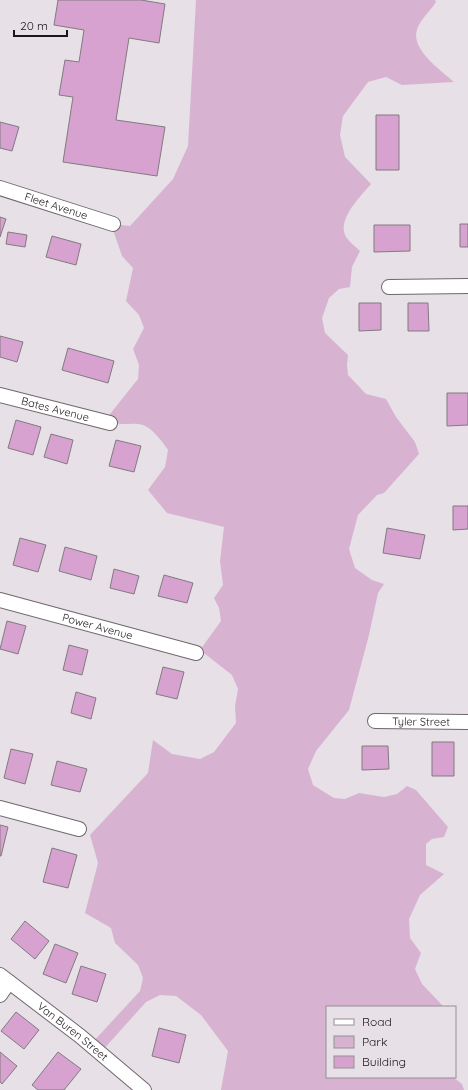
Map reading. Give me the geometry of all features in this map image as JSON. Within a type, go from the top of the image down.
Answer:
[{"type":"street","name":"Fleet Avenue","points":[[0,188],[113,224]]},
{"type":"street","points":[[389,287],[468,286]]},
{"type":"street","name":"Bates Avenue","points":[[0,395],[110,423]]},
{"type":"street","name":"Power Avenue","points":[[0,600],[196,653]]},
{"type":"street","name":"Tyler Street","points":[[375,721],[468,722]]},
{"type":"street","points":[[0,808],[79,829]]},
{"type":"street","points":[[0,995],[5,978]]},
{"type":"street","name":"Van Buren Street","points":[[5,978],[80,1036],[144,1090]]},
{"type":"green space","points":[[196,0],[435,0],[436,2],[419,25],[416,33],[417,41],[426,57],[454,82],[402,85],[386,77],[368,82],[343,116],[340,135],[345,157],[371,184],[352,208],[345,222],[344,228],[346,237],[360,251],[352,267],[350,287],[339,289],[329,298],[322,318],[325,333],[348,355],[348,375],[366,394],[386,399],[396,417],[415,442],[419,454],[384,493],[377,495],[358,515],[349,549],[355,568],[372,580],[384,584],[378,593],[369,635],[349,710],[316,751],[308,769],[313,785],[334,798],[345,799],[359,793],[384,797],[397,794],[407,786],[416,790],[448,827],[444,837],[432,839],[426,844],[426,865],[444,874],[420,895],[409,919],[410,938],[421,953],[415,969],[422,984],[442,1006],[326,1006],[326,1078],[454,1078],[462,1084],[464,1090],[221,1090],[228,1051],[201,1015],[176,996],[160,995],[146,1002],[102,1051],[92,1043],[140,991],[143,978],[138,965],[115,943],[111,928],[85,913],[98,863],[90,835],[148,773],[153,740],[172,754],[200,759],[214,752],[236,723],[235,706],[238,689],[232,675],[200,650],[221,621],[219,608],[214,598],[223,585],[220,561],[224,527],[167,513],[148,490],[165,467],[168,450],[154,432],[143,425],[119,424],[110,422],[106,419],[138,379],[139,365],[133,349],[144,328],[139,315],[126,301],[133,268],[122,256],[112,227],[113,224],[130,226],[173,179],[188,146]]},
{"type":"building","points":[[58,0],[141,0],[165,4],[159,43],[129,38],[116,120],[165,127],[157,176],[63,162],[73,97],[59,95],[65,60],[79,62],[84,30],[54,25]]},
{"type":"building","points":[[376,115],[399,115],[399,170],[376,170]]},
{"type":"building","points":[[0,122],[19,127],[12,151],[0,148]]},
{"type":"building","points":[[0,217],[6,219],[0,237]]},
{"type":"building","points":[[460,224],[468,224],[468,247],[460,247]]},
{"type":"building","points":[[374,225],[410,225],[410,251],[374,252]]},
{"type":"building","points":[[8,232],[27,235],[25,247],[6,244]]},
{"type":"building","points":[[52,236],[81,244],[76,265],[46,257]]},
{"type":"building","points":[[359,303],[381,303],[381,330],[359,331]]},
{"type":"building","points":[[408,303],[428,303],[429,331],[408,331]]},
{"type":"building","points":[[0,336],[23,342],[17,362],[0,357]]},
{"type":"building","points":[[68,348],[114,361],[108,383],[62,370]]},
{"type":"building","points":[[447,393],[468,393],[468,425],[447,426]]},
{"type":"building","points":[[16,420],[41,427],[33,455],[8,448]]},
{"type":"building","points":[[51,434],[73,440],[67,464],[44,457]]},
{"type":"building","points":[[116,440],[141,446],[134,472],[109,466]]},
{"type":"building","points":[[453,506],[468,506],[468,529],[453,530]]},
{"type":"building","points":[[387,528],[425,535],[420,559],[383,553]]},
{"type":"building","points":[[20,538],[46,545],[38,572],[13,565]]},
{"type":"building","points":[[65,547],[97,556],[91,580],[59,571]]},
{"type":"building","points":[[114,569],[139,576],[134,594],[110,588]]},
{"type":"building","points":[[164,575],[193,583],[187,603],[158,596]]},
{"type":"building","points":[[7,621],[26,626],[18,654],[0,649]]},
{"type":"building","points":[[69,645],[88,650],[82,675],[63,670]]},
{"type":"building","points":[[163,667],[184,672],[177,699],[156,694]]},
{"type":"building","points":[[76,692],[96,698],[91,719],[71,713]]},
{"type":"building","points":[[432,742],[454,742],[454,776],[432,776]]},
{"type":"building","points":[[362,746],[388,746],[389,769],[362,770]]},
{"type":"building","points":[[11,749],[33,754],[25,784],[4,778]]},
{"type":"building","points":[[57,761],[87,769],[80,792],[51,785]]},
{"type":"building","points":[[0,825],[8,827],[1,856],[0,856]]},
{"type":"building","points":[[52,848],[77,855],[68,888],[43,882]]},
{"type":"building","points":[[25,921],[49,941],[35,959],[11,939]]},
{"type":"building","points":[[55,944],[78,953],[66,983],[43,974]]},
{"type":"building","points":[[81,966],[106,974],[97,1002],[72,994]]},
{"type":"building","points":[[16,1012],[39,1030],[24,1049],[1,1031]]},
{"type":"building","points":[[159,1028],[186,1035],[179,1063],[152,1056]]},
{"type":"building","points":[[0,1052],[17,1066],[2,1084],[0,1082]]},
{"type":"building","points":[[58,1052],[81,1069],[64,1090],[38,1090],[32,1085]]}]
